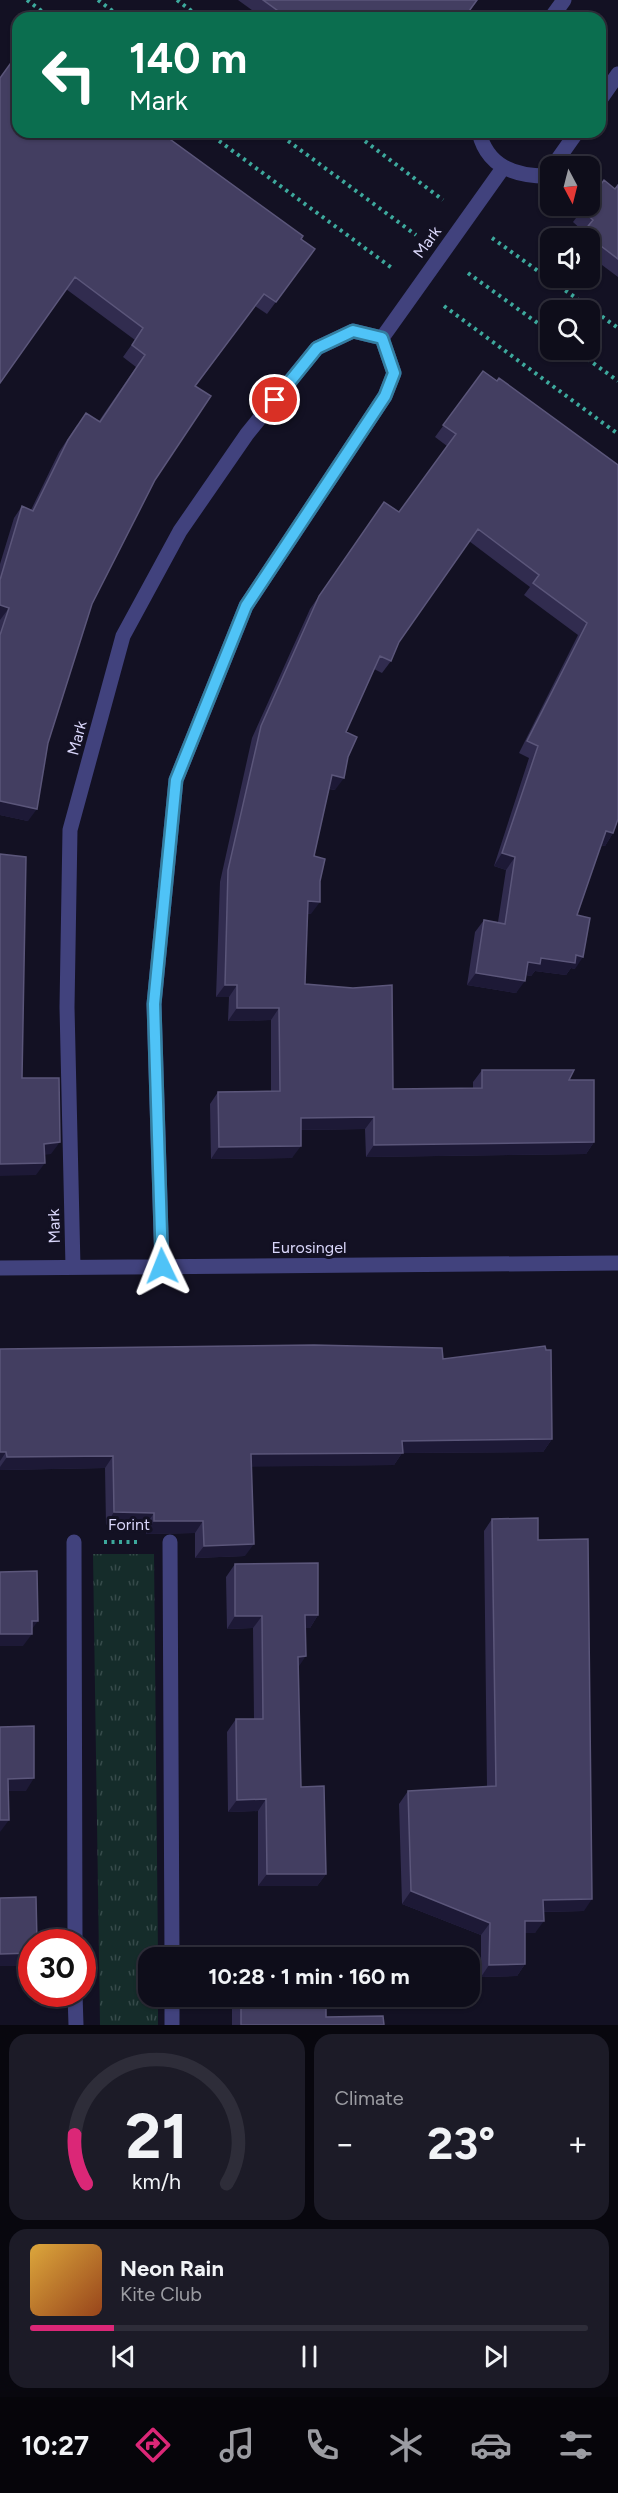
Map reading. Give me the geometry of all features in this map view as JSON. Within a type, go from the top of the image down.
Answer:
[{"type":"street","points":[[606,91],[618,74]]},
{"type":"street","points":[[480,138],[482,144],[503,168],[525,176],[540,176]]},
{"type":"street","points":[[560,156],[574,138]]},
{"type":"street","name":"Mark","points":[[74,1267],[67,1007],[70,830],[123,636],[180,531],[247,434],[317,348],[353,331],[382,338],[503,168]]},
{"type":"street","points":[[162,1266],[154,1004],[176,780],[246,606],[385,396],[394,373],[382,338]]},
{"type":"street","name":"Eurosingel","points":[[0,1268],[618,1263]]},
{"type":"street","points":[[74,1542],[75,1929]]},
{"type":"street","name":"Forint","points":[[170,1542],[172,1947]]},
{"type":"street","points":[[75,2007],[76,2025]]},
{"type":"street","points":[[172,2007],[172,2025]]},
{"type":"path","points":[[27,0],[43,12]]},
{"type":"path","points":[[98,0],[114,12]]},
{"type":"path","points":[[177,0],[193,12]]},
{"type":"path","points":[[284,138],[540,325]]},
{"type":"path","points":[[588,360],[618,381]]},
{"type":"path","name":"Forint","points":[[74,1542],[170,1542]]},
{"type":"green space","points":[[93,1554],[154,1554],[158,1947],[138,1947],[138,2007],[158,2007],[158,2025],[100,2025]]},
{"type":"building","points":[[263,0],[477,0],[468,12],[280,12]]},
{"type":"building","points":[[12,61],[12,138],[168,138],[303,236],[301,239],[315,249],[276,302],[264,294],[195,386],[211,396],[155,480],[92,604],[48,743],[37,809],[0,801],[0,635],[9,608],[0,605],[0,580],[22,506],[33,511],[68,440],[86,413],[100,422],[145,355],[132,345],[143,328],[75,277],[0,383],[0,78]]},
{"type":"building","points":[[604,180],[615,189],[618,185],[618,259],[600,245],[600,228],[587,228],[593,220],[589,216],[600,216],[600,185]]},
{"type":"building","points":[[483,371],[497,381],[499,378],[618,465],[618,819],[613,833],[606,831],[577,915],[590,918],[583,957],[576,955],[575,963],[541,958],[540,964],[528,962],[525,981],[476,973],[484,920],[505,924],[515,857],[502,853],[538,746],[527,741],[587,623],[533,583],[539,575],[478,529],[399,642],[391,661],[380,656],[346,732],[357,737],[348,757],[344,778],[332,775],[314,856],[325,859],[320,881],[320,902],[308,901],[305,984],[353,988],[392,985],[393,1089],[482,1088],[482,1070],[574,1070],[569,1080],[594,1080],[594,1142],[374,1145],[374,1117],[301,1118],[301,1146],[219,1147],[218,1092],[280,1091],[279,1008],[237,1008],[237,985],[225,985],[228,870],[261,726],[319,596],[384,502],[399,512],[456,434],[443,425]]},
{"type":"building","points":[[0,854],[26,857],[22,1078],[59,1078],[60,1142],[44,1144],[45,1163],[0,1164]]},
{"type":"building","points":[[314,1345],[442,1348],[443,1359],[545,1346],[546,1350],[551,1350],[552,1439],[402,1441],[403,1453],[251,1454],[254,1544],[204,1546],[203,1521],[154,1521],[154,1513],[114,1512],[113,1456],[7,1457],[6,1452],[0,1452],[0,1349]]},
{"type":"building","points":[[538,1518],[538,1540],[588,1539],[592,1899],[543,1900],[544,1921],[525,1921],[525,1964],[489,1965],[490,1923],[411,1891],[408,1791],[496,1786],[492,1519]]},
{"type":"building","points":[[318,1563],[318,1615],[305,1615],[306,1656],[298,1657],[301,1787],[324,1786],[326,1874],[267,1874],[266,1799],[237,1800],[236,1719],[263,1719],[262,1616],[235,1616],[235,1564]]},
{"type":"building","points":[[37,1571],[38,1621],[32,1621],[32,1634],[0,1634],[0,1572]]},
{"type":"building","points":[[34,1726],[34,1778],[8,1779],[9,1820],[0,1820],[0,1727]]},
{"type":"building","points":[[36,1897],[37,1929],[18,1929],[18,1953],[0,1954],[0,1898]]},
{"type":"building","points":[[241,2007],[326,2007],[326,2017],[383,2016],[384,2025],[241,2025]]},
{"type":"route","points":[[162,1266],[154,1004],[176,780],[246,606],[385,396],[394,373],[382,338],[353,331],[317,348],[275,400]]}]
